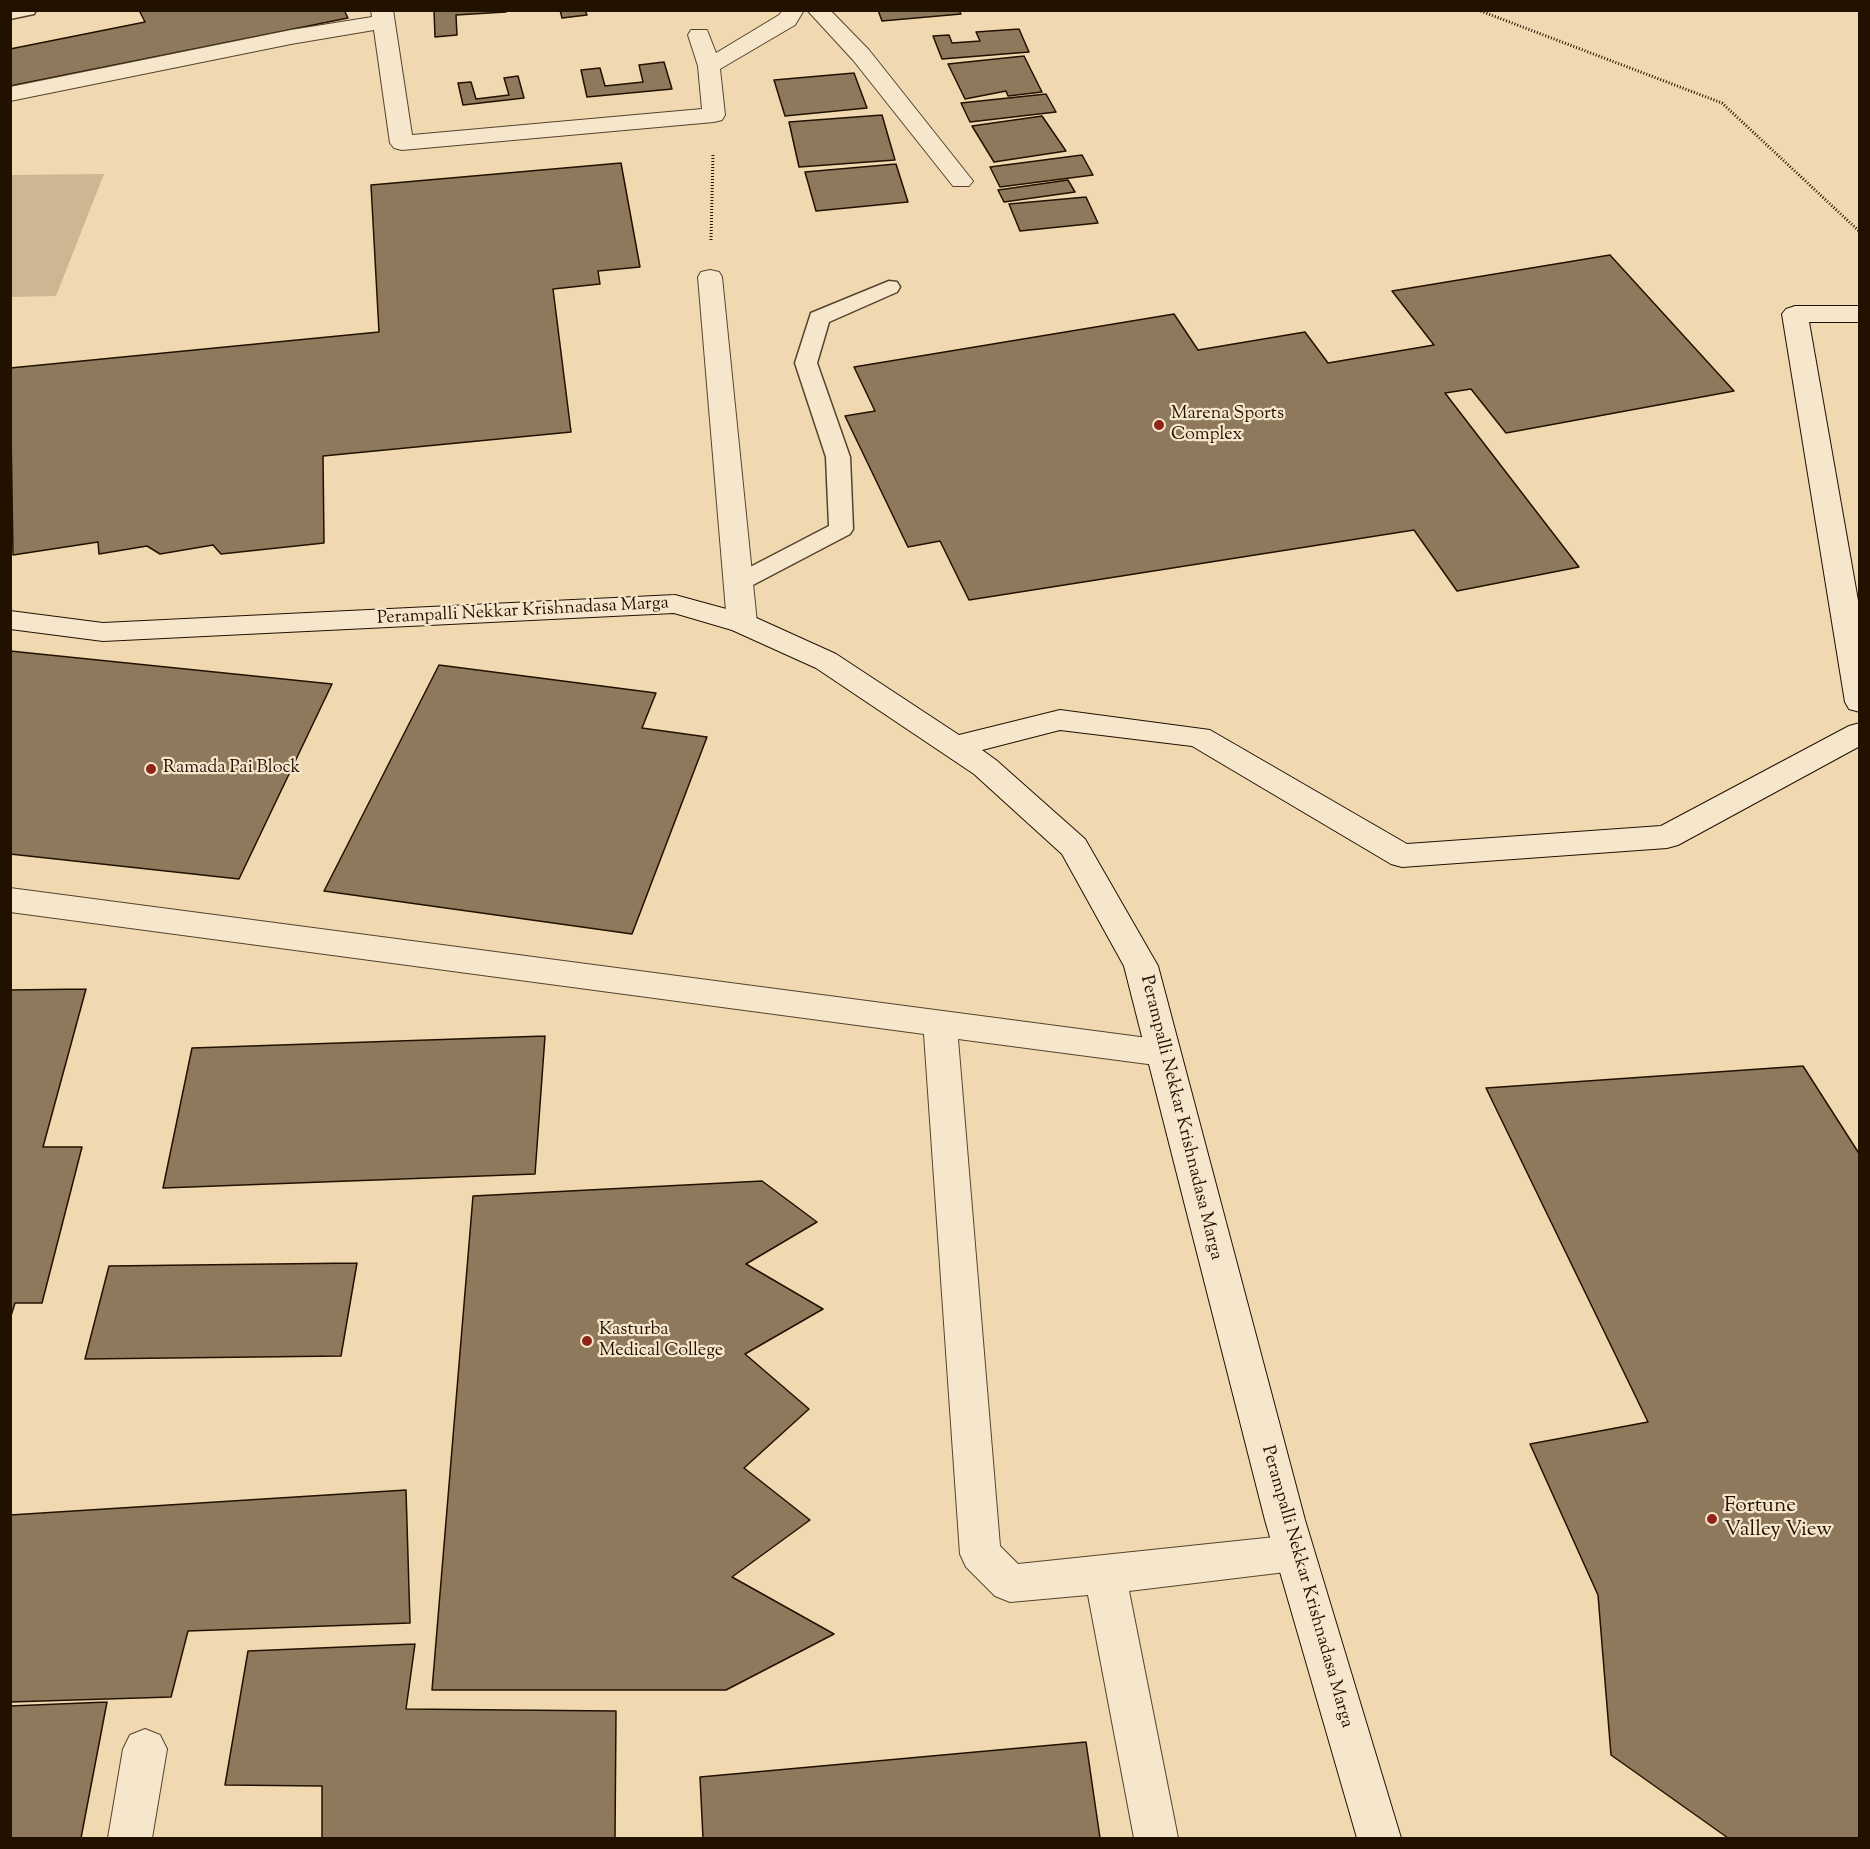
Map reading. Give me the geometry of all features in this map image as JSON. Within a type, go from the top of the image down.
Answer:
[{"type":"street","points":[[709,66],[787,20],[794,10]]},
{"type":"street","points":[[818,10],[861,55],[961,181]]},
{"type":"street","points":[[10,94],[291,38],[383,16],[402,143],[714,115],[709,66],[699,35]]},
{"type":"street","points":[[710,276],[742,623]]},
{"type":"street","points":[[1860,314],[1795,314],[1860,702]]},
{"type":"street","name":"Perampalli Nekkar Krishnadasa Marga","points":[[10,620],[103,632],[675,604],[742,623],[826,661],[985,767],[1074,847],[1141,966],[1294,1553],[1379,1839]]},
{"type":"street","points":[[954,747],[1060,720],[1199,737],[1402,856],[1667,837],[1860,734]]},
{"type":"street","points":[[10,900],[1163,1053]]},
{"type":"street","points":[[940,1023],[980,1554],[1010,1583],[1105,1575],[1294,1553]]},
{"type":"street","points":[[1105,1575],[1156,1839]]},
{"type":"street","points":[[130,1839],[146,1749]]},
{"type":"lane","points":[[10,14],[27,10]]},
{"type":"lane","points":[[740,582],[841,529],[838,457],[806,363],[819,318],[889,287]]},
{"type":"path","points":[[1478,10],[1722,104],[1860,232]]},
{"type":"path","points":[[710,276],[714,115]]},
{"type":"shaded area","points":[[104,174],[56,296],[11,297],[11,175]]},
{"type":"building","points":[[139,10],[344,10],[348,18],[10,86],[10,49],[145,22]]},
{"type":"building","points":[[434,10],[506,10],[506,12],[456,15],[457,35],[435,37]]},
{"type":"building","points":[[560,10],[585,10],[587,15],[562,18]]},
{"type":"building","points":[[878,10],[959,10],[961,14],[882,21]]},
{"type":"building","points":[[1019,29],[1029,52],[942,59],[933,36],[949,35],[952,43],[980,41],[976,32]]},
{"type":"building","points":[[1024,56],[1042,92],[1008,96],[1006,91],[965,99],[948,64]]},
{"type":"building","points":[[664,62],[672,89],[587,97],[581,70],[600,68],[605,86],[643,82],[639,65]]},
{"type":"building","points":[[854,73],[867,108],[785,116],[774,80]]},
{"type":"building","points":[[518,76],[524,98],[463,105],[458,83],[471,82],[476,99],[509,95],[504,78]]},
{"type":"building","points":[[1046,94],[1056,112],[970,122],[961,103]]},
{"type":"building","points":[[882,115],[895,160],[799,167],[789,122]]},
{"type":"building","points":[[1042,116],[1066,151],[994,162],[972,126]]},
{"type":"building","points":[[1082,155],[1093,175],[1000,187],[990,167]]},
{"type":"building","points":[[621,163],[640,267],[598,271],[600,284],[553,289],[571,432],[323,456],[324,543],[221,554],[213,545],[160,554],[147,546],[99,554],[98,542],[13,555],[10,368],[379,332],[371,185]]},
{"type":"building","points":[[896,164],[908,202],[816,211],[805,172]]},
{"type":"building","points":[[1068,180],[1075,192],[1004,202],[998,190]]},
{"type":"building","points":[[1086,197],[1098,223],[1020,231],[1009,204]]},
{"type":"building","name":"Marena Sports Complex","points":[[1610,255],[1734,391],[1506,433],[1471,389],[1445,393],[1579,567],[1457,591],[1414,530],[969,600],[940,541],[908,547],[845,416],[875,411],[854,367],[1174,314],[1198,350],[1305,332],[1328,363],[1434,345],[1392,291]]},
{"type":"building","name":"Ramada Pai Block","points":[[10,651],[332,684],[239,879],[10,854]]},
{"type":"building","points":[[439,665],[656,693],[642,728],[707,737],[632,934],[324,891]]},
{"type":"building","points":[[86,989],[43,1147],[82,1147],[42,1303],[15,1303],[10,1319],[10,990]]},
{"type":"building","points":[[545,1036],[535,1174],[163,1188],[192,1048]]},
{"type":"building","name":"Fortune Valley View","points":[[1803,1066],[1860,1155],[1860,1838],[1728,1838],[1611,1755],[1598,1595],[1530,1444],[1648,1422],[1486,1088]]},
{"type":"building","points":[[762,1181],[817,1222],[746,1264],[823,1309],[745,1354],[809,1409],[744,1468],[810,1520],[732,1577],[834,1634],[726,1690],[432,1690],[473,1196]]},
{"type":"building","points":[[357,1263],[341,1356],[85,1359],[109,1266]]},
{"type":"building","points":[[406,1490],[410,1623],[188,1631],[171,1697],[10,1702],[10,1515]]},
{"type":"building","points":[[415,1644],[406,1709],[616,1711],[615,1838],[322,1838],[322,1786],[225,1785],[248,1651]]},
{"type":"building","points":[[107,1702],[81,1838],[10,1838],[10,1706]]},
{"type":"building","points":[[1086,1742],[1100,1838],[703,1838],[700,1777]]},
{"type":"place","name":"Marena Sports Complex","points":[[1159,425]]},
{"type":"place","name":"Ramada Pai Block","points":[[151,769]]},
{"type":"place","name":"Kasturba Medical College","points":[[587,1341]]},
{"type":"place","name":"Fortune Valley View","points":[[1712,1519]]}]
